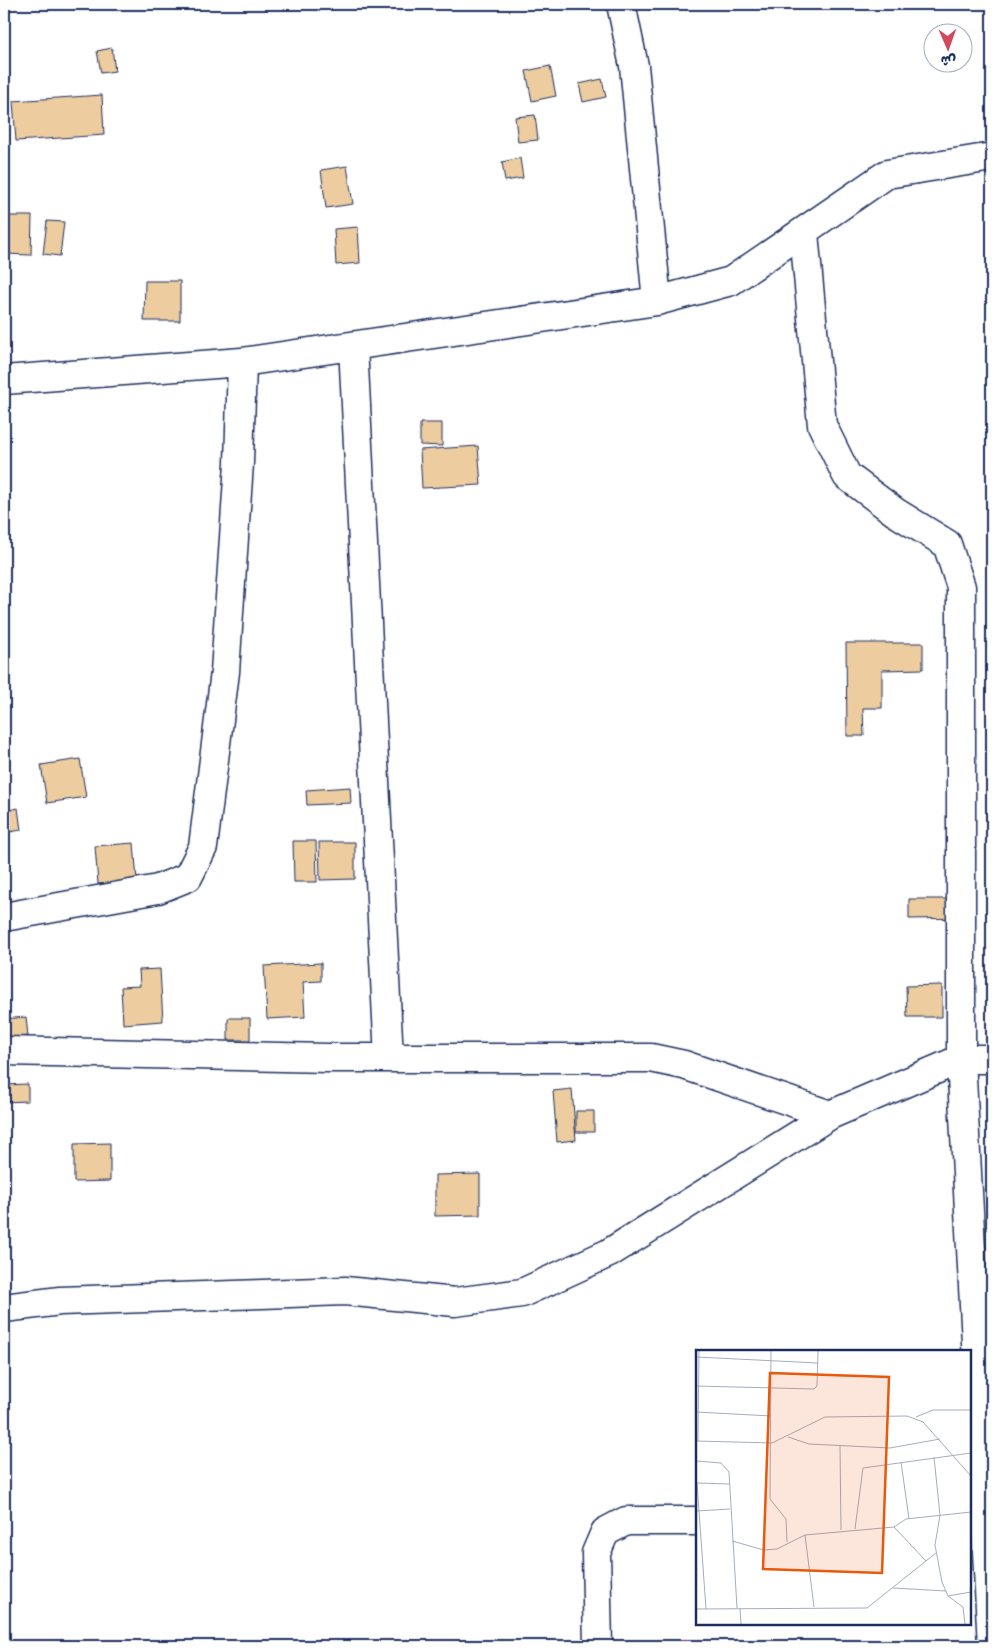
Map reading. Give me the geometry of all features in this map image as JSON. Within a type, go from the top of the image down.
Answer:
[{"type":"street","points":[[621,4],[634,66],[657,300]]},
{"type":"street","points":[[4,380],[242,362],[657,300],[731,280],[804,233],[887,174],[992,157]]},
{"type":"street","points":[[804,233],[822,425],[847,476],[895,512],[947,544],[961,587],[961,1059],[983,1285],[983,1519],[992,1646]]},
{"type":"street","points":[[353,346],[389,1058]]},
{"type":"street","points":[[4,917],[158,889],[188,877],[203,848],[225,672],[239,463],[242,362]]},
{"type":"street","points":[[4,1051],[389,1058],[651,1058],[684,1066],[830,1115]]},
{"type":"street","points":[[4,1308],[60,1301],[345,1291],[455,1302],[522,1293],[609,1253],[830,1115],[961,1059],[992,1059]]},
{"type":"street","points":[[598,1646],[596,1552],[605,1532],[626,1521],[696,1521]]},
{"type":"building","points":[[112,48],[115,71],[101,73],[97,51]]},
{"type":"building","points":[[550,66],[556,96],[532,101],[526,71]]},
{"type":"building","points":[[602,79],[606,97],[583,102],[579,84]]},
{"type":"building","points":[[102,95],[104,135],[16,141],[13,101]]},
{"type":"building","points":[[535,115],[538,140],[518,142],[515,117]]},
{"type":"building","points":[[520,158],[523,178],[505,181],[502,162]]},
{"type":"building","points":[[347,166],[353,204],[326,208],[321,170]]},
{"type":"building","points":[[4,216],[32,216],[31,255],[4,254]]},
{"type":"building","points":[[47,221],[64,222],[60,256],[43,254]]},
{"type":"building","points":[[358,227],[360,263],[336,265],[334,229]]},
{"type":"building","points":[[145,281],[180,281],[180,321],[144,321]]},
{"type":"building","points":[[420,423],[442,423],[442,446],[420,445]]},
{"type":"building","points":[[478,446],[481,485],[422,488],[420,450]]},
{"type":"building","points":[[846,643],[923,643],[923,669],[882,670],[882,708],[863,708],[864,736],[847,736]]},
{"type":"building","points":[[4,729],[7,769],[4,770]]},
{"type":"building","points":[[80,759],[86,797],[47,803],[41,765]]},
{"type":"building","points":[[350,787],[351,803],[307,805],[306,790]]},
{"type":"building","points":[[18,808],[21,830],[4,833],[4,811]]},
{"type":"building","points":[[293,841],[316,841],[317,882],[294,882]]},
{"type":"building","points":[[319,842],[355,842],[355,879],[320,880]]},
{"type":"building","points":[[134,843],[137,881],[98,884],[95,846]]},
{"type":"building","points":[[909,899],[967,899],[967,918],[909,919]]},
{"type":"building","points":[[321,963],[321,981],[303,982],[305,1017],[267,1019],[264,966]]},
{"type":"building","points":[[160,969],[163,1021],[123,1024],[121,987],[140,986],[139,970]]},
{"type":"building","points":[[942,985],[942,1017],[907,1017],[906,986]]},
{"type":"building","points":[[26,1017],[28,1036],[4,1038],[4,1019]]},
{"type":"building","points":[[228,1018],[250,1018],[250,1040],[228,1040]]},
{"type":"building","points":[[28,1084],[28,1101],[4,1102],[4,1085]]},
{"type":"building","points":[[572,1089],[576,1140],[557,1142],[553,1091]]},
{"type":"building","points":[[576,1111],[594,1111],[594,1132],[576,1132]]},
{"type":"building","points":[[110,1143],[110,1181],[74,1182],[74,1144]]},
{"type":"building","points":[[480,1174],[480,1215],[435,1216],[435,1175]]},
{"type":"building","points":[[956,1642],[956,1646],[915,1646],[915,1643]]}]
